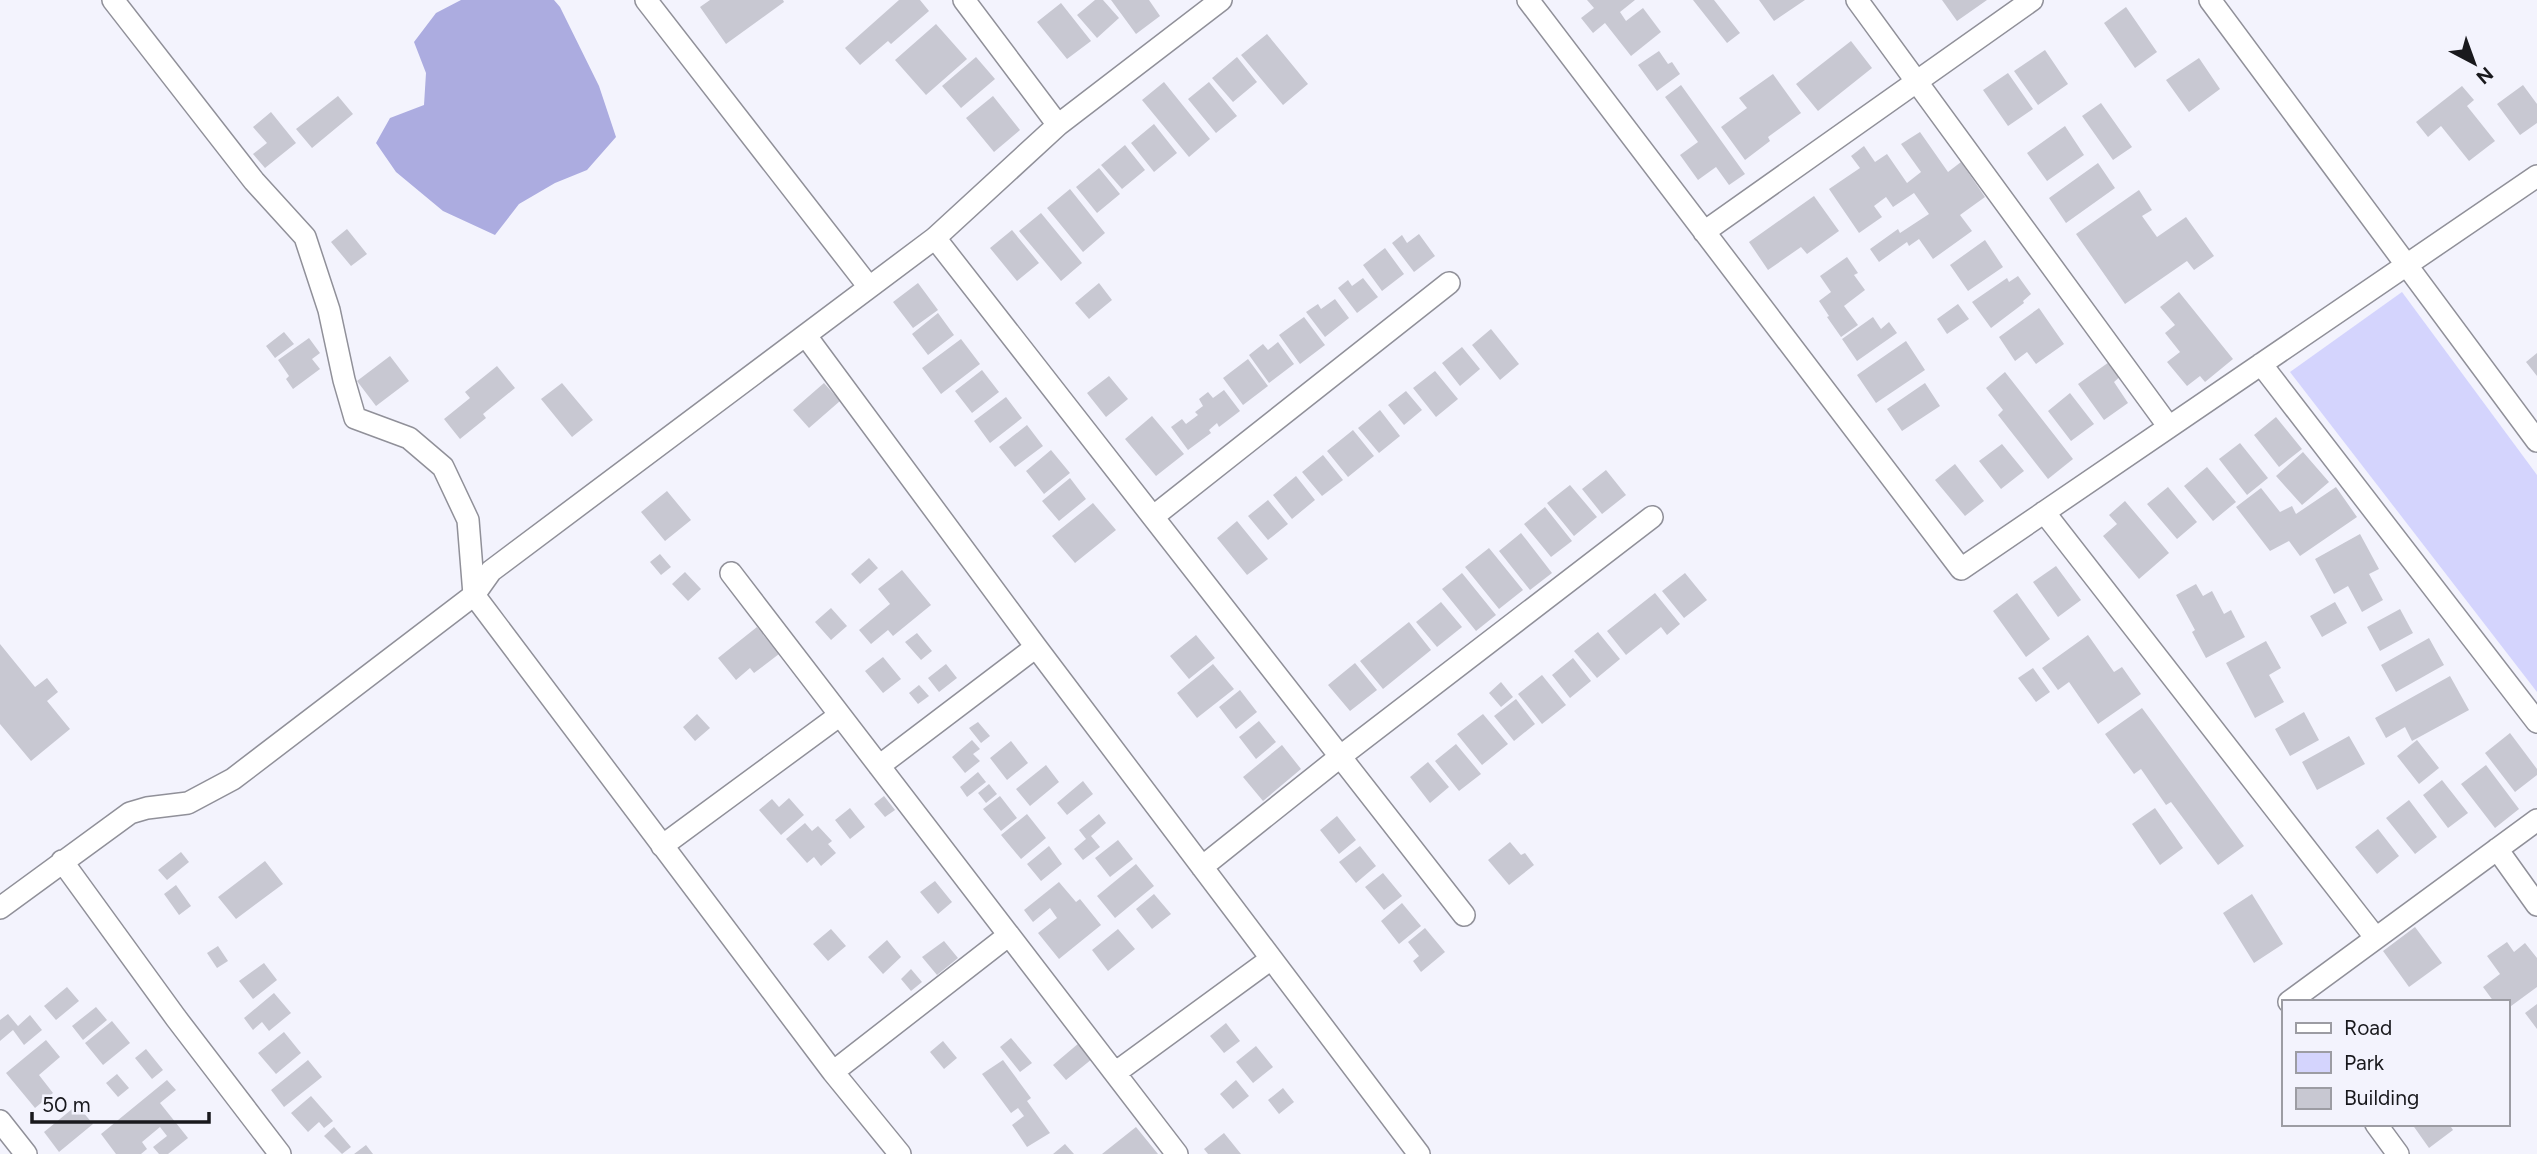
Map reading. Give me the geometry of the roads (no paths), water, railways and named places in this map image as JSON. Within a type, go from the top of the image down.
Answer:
[{"type":"street","points":[[113,0],[254,181],[305,237],[330,310],[344,380],[355,418],[409,438],[443,467],[467,520],[474,595],[833,1072],[900,1154]]},
{"type":"street","points":[[646,0],[869,286]]},
{"type":"street","points":[[964,0],[1058,125]]},
{"type":"street","points":[[1,905],[130,813],[188,803],[233,779],[474,595],[491,571],[935,238],[1058,125],[1221,0]]},
{"type":"street","points":[[1528,0],[1961,569],[2537,176]]},
{"type":"street","points":[[1857,0],[2169,427]]},
{"type":"street","points":[[1704,232],[2032,0]]},
{"type":"street","points":[[2210,0],[2537,441]]},
{"type":"street","points":[[935,238],[1464,915]]},
{"type":"street","points":[[1154,516],[1449,283]]},
{"type":"street","points":[[806,335],[1035,648],[1419,1154]]},
{"type":"street","points":[[2261,364],[2537,722]]},
{"type":"street","points":[[2044,512],[2375,937]]},
{"type":"street","points":[[1202,867],[1652,517]]},
{"type":"street","points":[[731,573],[1177,1154]]},
{"type":"street","points":[[879,766],[1035,648]]},
{"type":"street","points":[[662,846],[840,715]]},
{"type":"street","points":[[2292,1000],[2537,820]]},
{"type":"street","points":[[2497,849],[2537,905]]},
{"type":"street","points":[[62,861],[176,1018],[280,1154]]},
{"type":"street","points":[[833,1072],[1009,935]]},
{"type":"street","points":[[1115,1073],[1272,959]]},
{"type":"street","points":[[0,1121],[26,1154]]},
{"type":"street","points":[[2377,1126],[2398,1154]]}]
